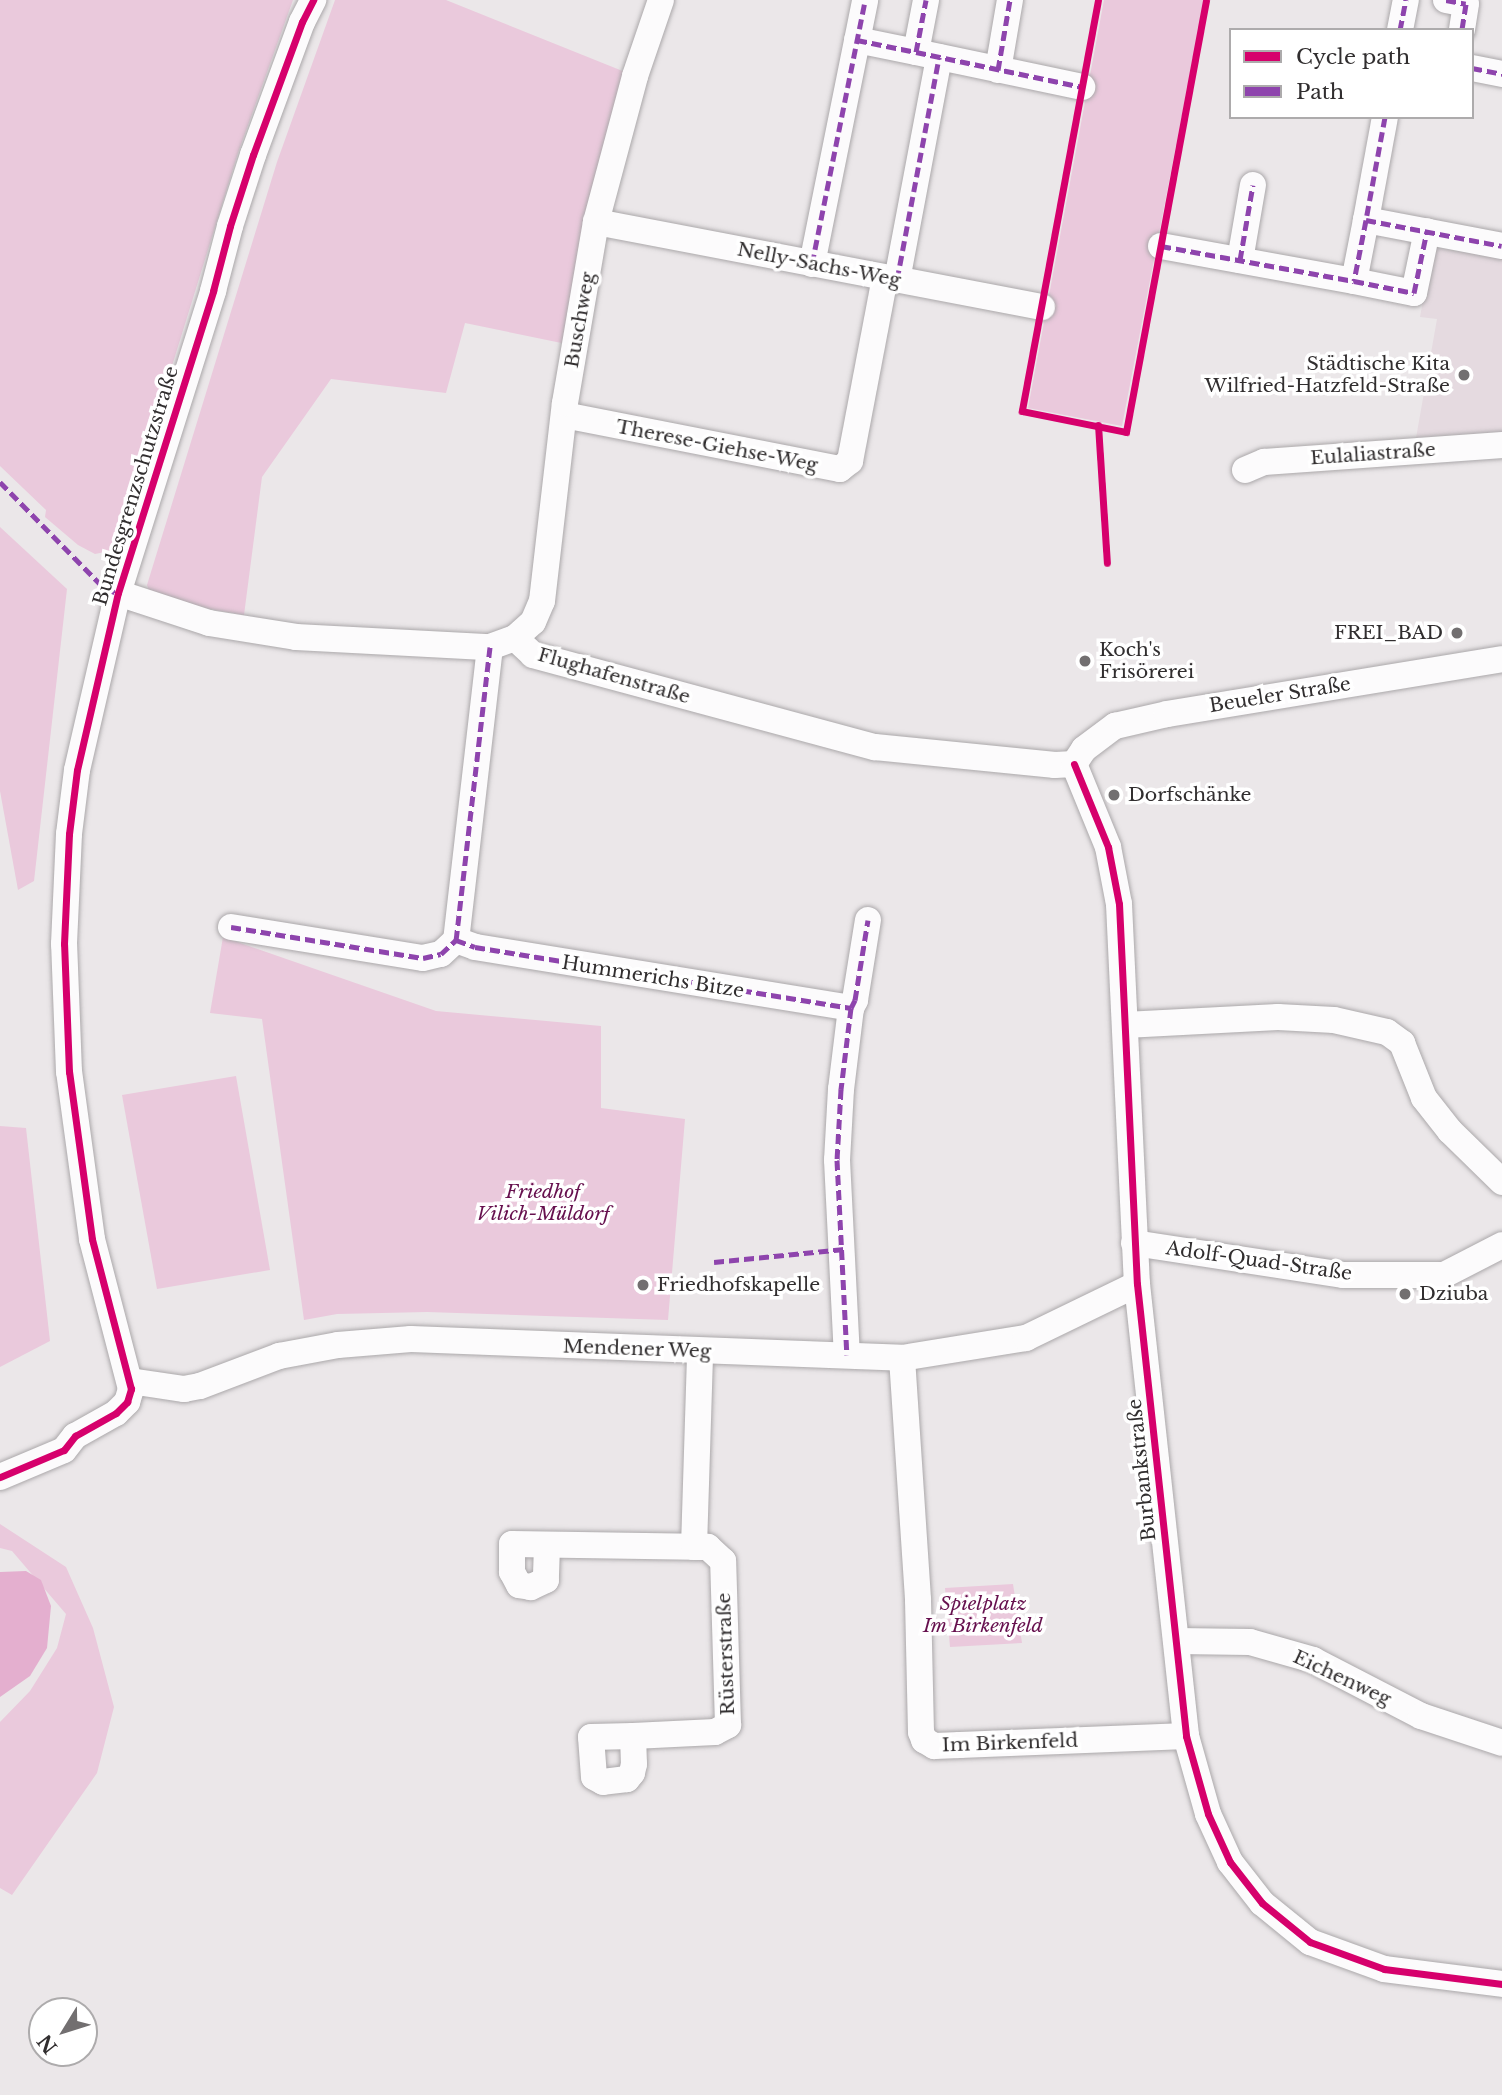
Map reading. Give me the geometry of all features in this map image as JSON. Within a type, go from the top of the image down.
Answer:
[{"type":"street","name":"Bundesgrenzschutzstraße","points":[[130,1381],[92,1239],[64,1017],[69,834],[89,707],[118,593],[253,155],[302,22],[313,0]]},
{"type":"street","name":"Buschweg","points":[[515,638],[533,622],[542,601],[564,415],[596,222],[635,76],[662,0]]},
{"type":"street","points":[[812,264],[865,0]]},
{"type":"street","points":[[891,279],[928,55],[926,0]]},
{"type":"street","points":[[998,70],[1010,0]]},
{"type":"street","points":[[1400,28],[1405,0]]},
{"type":"street","points":[[1446,0],[1466,4],[1462,28]]},
{"type":"street","points":[[857,40],[1082,87]]},
{"type":"street","points":[[1474,68],[1502,74]]},
{"type":"street","points":[[1354,281],[1385,119]]},
{"type":"street","points":[[1240,260],[1253,185]]},
{"type":"street","points":[[1366,220],[1502,246]]},
{"type":"street","name":"Nelly-Sachs-Weg","points":[[596,222],[1042,307]]},
{"type":"street","points":[[1161,246],[1414,293],[1427,231]]},
{"type":"street","name":"Therese-Giehse-Weg","points":[[564,415],[840,470],[850,461],[891,279]]},
{"type":"street","name":"Eulaliastraße","points":[[1245,470],[1264,461],[1502,445]]},
{"type":"street","name":"Flughafenstraße","points":[[118,593],[209,623],[296,637],[490,647],[515,638],[533,655],[875,747],[1055,765],[1074,764]]},
{"type":"street","points":[[231,928],[423,958],[441,954],[456,940],[490,647]]},
{"type":"street","name":"Beueler Straße","points":[[1074,764],[1084,749],[1115,726],[1167,714],[1502,659]]},
{"type":"street","name":"Burbankstraße","points":[[1074,764],[1108,846],[1119,904],[1137,1284],[1186,1736],[1208,1814],[1230,1862],[1262,1903],[1310,1942],[1384,1969],[1502,1984]]},
{"type":"street","points":[[847,1355],[837,1160],[841,1089],[851,1008],[855,1000],[868,920]]},
{"type":"street","name":"Hummerichs Bitze","points":[[456,940],[515,954],[851,1008]]},
{"type":"street","points":[[1125,1025],[1278,1017],[1334,1020],[1387,1032],[1402,1043],[1424,1098],[1450,1131],[1502,1182]]},
{"type":"street","name":"Adolf-Quad-Straße","points":[[1134,1243],[1343,1275],[1444,1275],[1502,1245]]},
{"type":"street","name":"Mendener Weg","points":[[130,1381],[184,1389],[200,1387],[279,1356],[338,1345],[411,1339],[902,1358],[1026,1338],[1137,1284]]},
{"type":"street","points":[[694,1547],[700,1352]]},
{"type":"street","name":"Im Birkenfeld","points":[[902,1358],[918,1600],[921,1732],[924,1740],[934,1746],[1186,1736]]},
{"type":"street","points":[[6,1466],[64,1450],[75,1436],[116,1413],[127,1402],[130,1381]]},
{"type":"street","name":"Rüsterstraße","points":[[547,1546],[708,1547],[723,1561],[728,1726],[715,1732],[633,1736]]},
{"type":"street","name":"Eichenweg","points":[[1177,1641],[1250,1642],[1313,1660],[1421,1716],[1502,1743]]},
{"type":"shaded area","name":"Städtische Kita Wilfried-Hatzfeld-Straße","points":[[1433,247],[1502,258],[1502,432],[1416,438],[1437,319],[1420,317]]},
{"type":"shaded area","points":[[26,1571],[41,1580],[51,1606],[47,1648],[30,1676],[0,1697],[0,1572]]},
{"type":"green space","points":[[0,0],[293,0],[238,153],[118,540],[110,551],[95,554],[78,545],[45,517],[46,510],[0,466]]},
{"type":"green space","points":[[335,0],[446,0],[635,76],[576,346],[465,323],[446,393],[331,379],[262,477],[244,615],[152,599],[147,585],[277,162]]},
{"type":"green space","points":[[1104,0],[1204,0],[1122,426],[1028,408]]},
{"type":"green space","points":[[0,527],[67,589],[34,881],[18,890],[0,791]]},
{"type":"green space","name":"Friedhof Vilich-Müldorf","points":[[223,937],[436,1011],[601,1026],[601,1108],[685,1119],[668,1320],[427,1312],[337,1314],[304,1320],[262,1019],[210,1013]]},
{"type":"green space","points":[[236,1076],[270,1270],[157,1289],[122,1095]]},
{"type":"green space","points":[[0,1126],[26,1128],[50,1341],[0,1367]]},
{"type":"green space","points":[[0,1524],[66,1567],[93,1628],[114,1707],[97,1773],[12,1895],[0,1888],[0,1722],[30,1691],[57,1648],[66,1614],[12,1551],[0,1548]]},
{"type":"green space","name":"Spielplatz Im Birkenfeld","points":[[1013,1584],[1022,1643],[950,1647],[945,1588]]},
{"type":"marked path","points":[[812,264],[865,0]]},
{"type":"marked path","points":[[857,40],[916,52],[926,0]]},
{"type":"marked path","points":[[998,70],[1010,0]]},
{"type":"marked path","points":[[1400,28],[1406,0]]},
{"type":"marked path","points":[[1446,0],[1466,4],[1462,28]]},
{"type":"marked path","points":[[916,52],[1082,87]]},
{"type":"marked path","points":[[897,280],[939,57]]},
{"type":"marked path","points":[[1474,68],[1502,74]]},
{"type":"marked path","points":[[1385,119],[1366,220],[1502,246]]},
{"type":"marked path","points":[[1240,260],[1253,185]]},
{"type":"marked path","points":[[1366,220],[1354,281],[1414,293],[1427,231]]},
{"type":"marked path","points":[[1161,246],[1354,281]]},
{"type":"marked path","points":[[0,482],[105,589],[118,593]]},
{"type":"marked path","points":[[490,647],[456,940],[475,947],[851,1008],[841,1089],[837,1160],[847,1355]]},
{"type":"marked path","points":[[851,1008],[855,1000],[868,920]]},
{"type":"marked path","points":[[231,927],[423,958],[441,954],[456,940]]},
{"type":"marked path","points":[[714,1262],[844,1249]]},
{"type":"cycle path","points":[[0,1477],[64,1450],[75,1436],[116,1413],[127,1402],[131,1389],[92,1239],[69,1072],[64,944],[69,834],[77,770],[118,593],[213,291],[230,226],[253,155],[302,22],[313,0]]},
{"type":"cycle path","points":[[1098,0],[1022,411],[1126,432],[1206,0]]},
{"type":"cycle path","points":[[1098,425],[1107,563]]},
{"type":"cycle path","points":[[1074,764],[1108,847],[1119,904],[1137,1284],[1186,1736],[1208,1814],[1230,1862],[1262,1903],[1310,1942],[1384,1969],[1502,1984]]},
{"type":"place","name":"Städtische Kita Wilfried-Hatzfeld-Straße","points":[[1464,375]]},
{"type":"place","name":"FREI_BAD","points":[[1457,633]]},
{"type":"place","name":"Koch's Frisörerei","points":[[1085,661]]},
{"type":"place","name":"Dorfschänke","points":[[1114,795]]},
{"type":"place","name":"Friedhofskapelle","points":[[643,1285]]},
{"type":"place","name":"Dziuba","points":[[1405,1294]]}]
